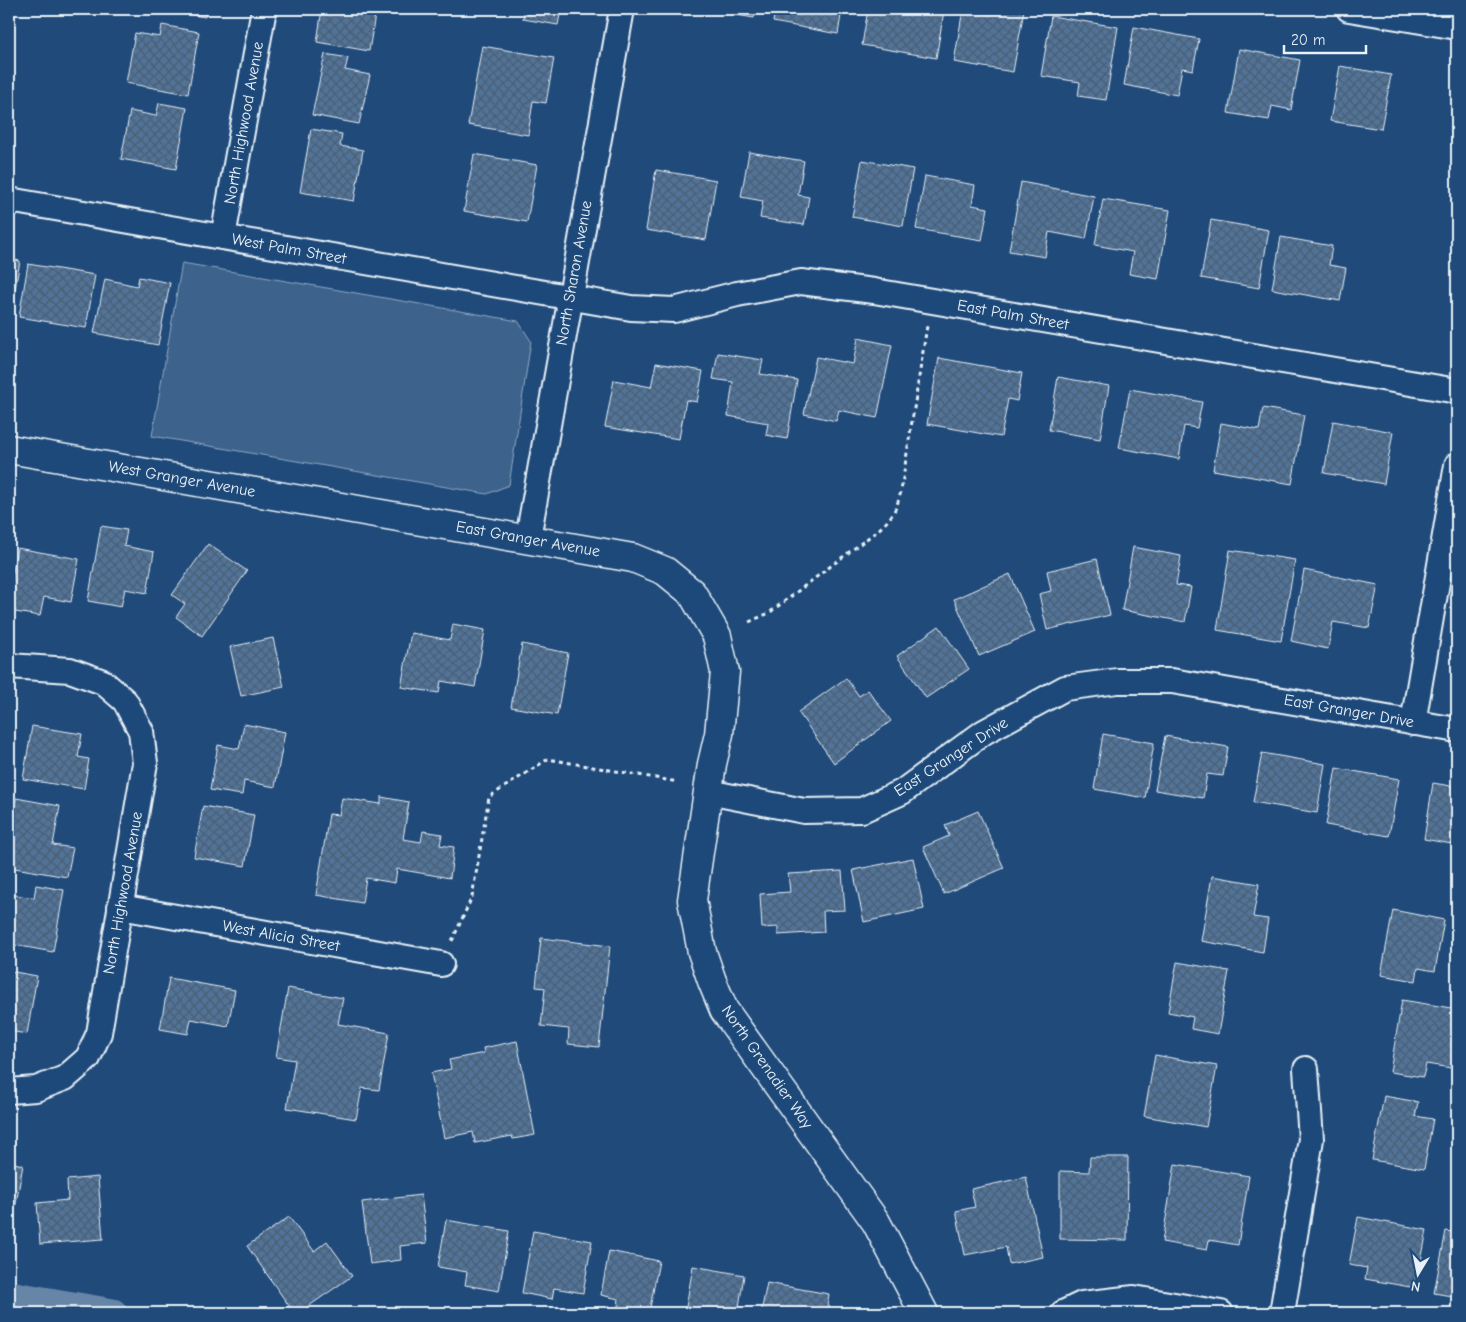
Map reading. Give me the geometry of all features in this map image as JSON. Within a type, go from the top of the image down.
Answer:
[{"type":"street","name":"North Highwood Avenue","points":[[223,237],[264,9]]},
{"type":"street","name":"North Sharon Avenue","points":[[528,538],[569,297],[622,9]]},
{"type":"street","points":[[1349,9],[1457,27]]},
{"type":"street","name":"West Palm Street","points":[[9,200],[569,297]]},
{"type":"street","name":"East Palm Street","points":[[569,297],[631,308],[674,310],[737,294],[801,282],[874,291],[1457,391]]},
{"type":"street","name":"West Granger Avenue","points":[[9,449],[355,509]]},
{"type":"street","points":[[1413,723],[1457,465]]},
{"type":"street","name":"East Granger Avenue","points":[[355,509],[633,558],[665,571],[692,593]]},
{"type":"street","name":"North Grenadier Way","points":[[692,593],[717,636],[725,672],[719,734],[708,792],[692,900],[702,952],[724,1010],[876,1222],[924,1313]]},
{"type":"street","name":"North Highwood Avenue","points":[[9,666],[70,670],[102,682],[125,701],[141,731],[145,763],[99,1033],[88,1058],[65,1078],[36,1089],[9,1090]]},
{"type":"street","name":"East Granger Drive","points":[[708,792],[804,811],[862,810],[902,792],[984,732],[1065,688],[1117,681],[1172,681],[1457,730]]},
{"type":"street","name":"West Alicia Street","points":[[120,907],[441,964]]},
{"type":"street","points":[[1282,1313],[1311,1139],[1306,1068]]},
{"type":"street","points":[[1064,1313],[1082,1304],[1134,1298],[1221,1313]]},
{"type":"path","points":[[749,622],[769,613],[877,532],[891,519],[898,505],[901,491],[932,301]]},
{"type":"path","points":[[441,964],[472,897],[489,797],[548,759],[678,782]]},
{"type":"shaded area","points":[[182,263],[518,321],[531,341],[509,485],[487,494],[152,436]]},
{"type":"building","points":[[156,9],[207,9],[205,17]]},
{"type":"building","points":[[322,9],[376,9],[369,51],[317,42]]},
{"type":"building","points":[[525,9],[561,9],[558,25],[523,19]]},
{"type":"building","points":[[702,9],[756,9],[754,18]]},
{"type":"building","points":[[775,9],[842,9],[838,34],[773,22]]},
{"type":"building","points":[[868,9],[932,9],[944,11],[936,58],[862,45]]},
{"type":"building","points":[[963,9],[1024,10],[1013,72],[954,62]]},
{"type":"building","points":[[1051,16],[1118,27],[1106,100],[1078,96],[1080,82],[1041,76]]},
{"type":"building","points":[[162,25],[199,32],[188,94],[126,83],[135,33],[160,37]]},
{"type":"building","points":[[1134,27],[1199,39],[1193,70],[1182,68],[1177,95],[1124,85]]},
{"type":"building","points":[[482,46],[554,58],[546,103],[533,101],[528,135],[468,125]]},
{"type":"building","points":[[1239,49],[1300,60],[1291,110],[1272,106],[1269,120],[1228,113]]},
{"type":"building","points":[[325,54],[348,58],[345,70],[370,75],[359,124],[312,115]]},
{"type":"building","points":[[1340,66],[1391,75],[1381,129],[1330,121]]},
{"type":"building","points":[[9,88],[14,89],[9,121]]},
{"type":"building","points":[[159,103],[187,108],[176,169],[121,159],[130,111],[156,116]]},
{"type":"building","points":[[311,129],[342,134],[340,146],[363,150],[354,201],[300,192]]},
{"type":"building","points":[[749,152],[804,161],[798,195],[809,197],[804,225],[760,218],[763,201],[741,197]]},
{"type":"building","points":[[474,154],[537,165],[527,222],[464,211]]},
{"type":"building","points":[[862,160],[913,169],[903,226],[852,217]]},
{"type":"building","points":[[656,170],[716,180],[706,240],[646,230]]},
{"type":"building","points":[[925,176],[975,185],[972,205],[988,208],[982,240],[916,229]]},
{"type":"building","points":[[1021,182],[1094,196],[1086,239],[1049,232],[1045,257],[1009,251]]},
{"type":"building","points":[[1103,199],[1170,210],[1158,279],[1129,274],[1133,252],[1095,245]]},
{"type":"building","points":[[1211,220],[1269,230],[1259,288],[1201,278]]},
{"type":"building","points":[[1281,237],[1332,246],[1329,265],[1346,268],[1340,301],[1272,289]]},
{"type":"building","points":[[9,259],[20,261],[9,323]]},
{"type":"building","points":[[28,264],[95,275],[86,328],[19,317]]},
{"type":"building","points":[[139,277],[170,283],[158,345],[94,333],[105,279],[137,286]]},
{"type":"building","points":[[858,338],[892,345],[877,418],[839,410],[836,421],[804,414],[816,357],[853,364]]},
{"type":"building","points":[[718,353],[763,360],[760,374],[797,380],[787,439],[766,435],[768,423],[728,416],[733,382],[713,379]]},
{"type":"building","points":[[939,358],[1022,373],[1017,401],[1008,399],[1001,437],[927,424]]},
{"type":"building","points":[[656,363],[703,371],[697,402],[686,400],[679,439],[605,427],[614,380],[651,387]]},
{"type":"building","points":[[1058,377],[1109,386],[1100,439],[1049,430]]},
{"type":"building","points":[[1130,389],[1202,402],[1197,428],[1184,426],[1179,459],[1119,448]]},
{"type":"building","points":[[1263,408],[1304,415],[1292,484],[1213,470],[1221,423],[1259,430]]},
{"type":"building","points":[[1333,421],[1393,432],[1384,484],[1324,473]]},
{"type":"building","points":[[101,526],[127,530],[124,546],[154,552],[147,593],[125,589],[121,607],[88,601]]},
{"type":"building","points":[[208,544],[247,571],[202,636],[176,617],[185,604],[172,595]]},
{"type":"building","points":[[1133,547],[1181,556],[1176,585],[1191,587],[1185,622],[1122,610]]},
{"type":"building","points":[[17,548],[79,559],[71,602],[44,597],[40,616],[9,611],[9,596]]},
{"type":"building","points":[[1230,550],[1295,560],[1281,641],[1217,630]]},
{"type":"building","points":[[1097,559],[1110,615],[1047,630],[1039,594],[1051,591],[1047,571]]},
{"type":"building","points":[[1304,570],[1378,585],[1369,628],[1333,622],[1328,649],[1291,641]]},
{"type":"building","points":[[1010,574],[1035,632],[979,656],[954,599]]},
{"type":"building","points":[[453,624],[485,630],[475,687],[441,681],[439,693],[401,687],[411,633],[450,640]]},
{"type":"building","points":[[939,626],[969,669],[926,698],[897,656]]},
{"type":"building","points":[[273,638],[284,687],[241,696],[230,647]]},
{"type":"building","points":[[522,644],[568,653],[557,715],[511,707]]},
{"type":"building","points":[[846,678],[859,696],[868,690],[891,721],[834,763],[798,712]]},
{"type":"building","points":[[244,724],[285,732],[275,787],[244,781],[242,795],[210,790],[218,745],[239,749]]},
{"type":"building","points":[[32,726],[82,734],[78,757],[89,759],[84,789],[23,779]]},
{"type":"building","points":[[1103,734],[1154,743],[1145,798],[1094,789]]},
{"type":"building","points":[[1165,736],[1228,747],[1223,776],[1207,774],[1203,798],[1155,790]]},
{"type":"building","points":[[1262,753],[1325,764],[1317,813],[1253,802]]},
{"type":"building","points":[[1336,768],[1399,779],[1389,836],[1326,825]]},
{"type":"building","points":[[1433,783],[1457,787],[1457,845],[1424,839]]},
{"type":"building","points":[[381,797],[409,802],[403,839],[421,842],[423,831],[442,834],[440,845],[454,847],[450,878],[397,869],[395,883],[366,878],[362,903],[316,895],[329,814],[339,815],[342,798],[381,804]]},
{"type":"building","points":[[16,798],[60,806],[53,845],[73,848],[67,877],[9,867],[9,839]]},
{"type":"building","points":[[203,806],[254,815],[245,866],[194,857]]},
{"type":"building","points":[[978,811],[1004,868],[944,894],[923,847],[949,836],[945,825]]},
{"type":"building","points":[[913,858],[924,909],[864,922],[853,870]]},
{"type":"building","points":[[842,871],[845,910],[823,911],[824,932],[778,935],[778,927],[762,928],[760,894],[790,892],[788,874]]},
{"type":"building","points":[[1212,876],[1259,884],[1253,917],[1268,919],[1263,952],[1201,941]]},
{"type":"building","points":[[36,885],[64,890],[53,952],[9,944],[9,894],[34,898]]},
{"type":"building","points":[[1393,910],[1444,920],[1435,971],[1418,968],[1416,981],[1381,975]]},
{"type":"building","points":[[541,938],[610,946],[599,1047],[568,1044],[569,1029],[541,1026],[545,988],[536,987]]},
{"type":"building","points":[[1177,962],[1229,971],[1218,1034],[1191,1029],[1193,1017],[1168,1012]]},
{"type":"building","points":[[9,971],[37,976],[27,1034],[9,1031]]},
{"type":"building","points":[[169,978],[235,990],[228,1026],[191,1019],[188,1034],[160,1029]]},
{"type":"building","points":[[288,988],[343,998],[338,1024],[389,1033],[379,1090],[362,1088],[356,1119],[287,1108],[295,1060],[276,1057]]},
{"type":"building","points":[[1402,1000],[1457,1009],[1457,1069],[1426,1064],[1423,1077],[1390,1072]]},
{"type":"building","points":[[517,1041],[535,1135],[513,1139],[512,1136],[475,1143],[473,1132],[444,1138],[431,1073],[451,1069],[449,1060],[484,1053],[483,1048]]},
{"type":"building","points":[[1155,1055],[1217,1066],[1206,1127],[1144,1116]]},
{"type":"building","points":[[1384,1096],[1418,1102],[1415,1116],[1433,1119],[1424,1169],[1372,1160]]},
{"type":"building","points":[[1090,1157],[1128,1157],[1127,1240],[1060,1239],[1060,1171],[1089,1172]]},
{"type":"building","points":[[9,1162],[23,1165],[13,1220],[9,1219]]},
{"type":"building","points":[[1175,1164],[1249,1176],[1238,1245],[1209,1240],[1207,1250],[1162,1242]]},
{"type":"building","points":[[98,1177],[103,1239],[40,1244],[37,1203],[68,1200],[67,1180]]},
{"type":"building","points":[[1026,1177],[1043,1257],[1009,1264],[1006,1247],[965,1255],[956,1211],[975,1207],[971,1189]]},
{"type":"building","points":[[421,1195],[427,1243],[400,1246],[401,1260],[370,1264],[362,1202]]},
{"type":"building","points":[[289,1217],[314,1251],[327,1241],[352,1276],[299,1313],[294,1313],[247,1246]]},
{"type":"building","points":[[1358,1217],[1427,1230],[1416,1288],[1365,1279],[1367,1268],[1349,1265]]},
{"type":"building","points":[[446,1220],[509,1231],[499,1291],[465,1285],[467,1272],[438,1267]]},
{"type":"building","points":[[533,1231],[592,1241],[583,1293],[554,1288],[552,1299],[522,1293]]},
{"type":"building","points":[[1446,1231],[1457,1233],[1457,1297],[1434,1293]]},
{"type":"building","points":[[609,1251],[659,1261],[649,1313],[617,1313],[619,1299],[601,1295]]},
{"type":"building","points":[[693,1266],[744,1275],[738,1313],[685,1313]]},
{"type":"building","points":[[767,1283],[829,1294],[826,1313],[761,1313]]},
{"type":"waterway","points":[[9,1295],[113,1313]]}]
